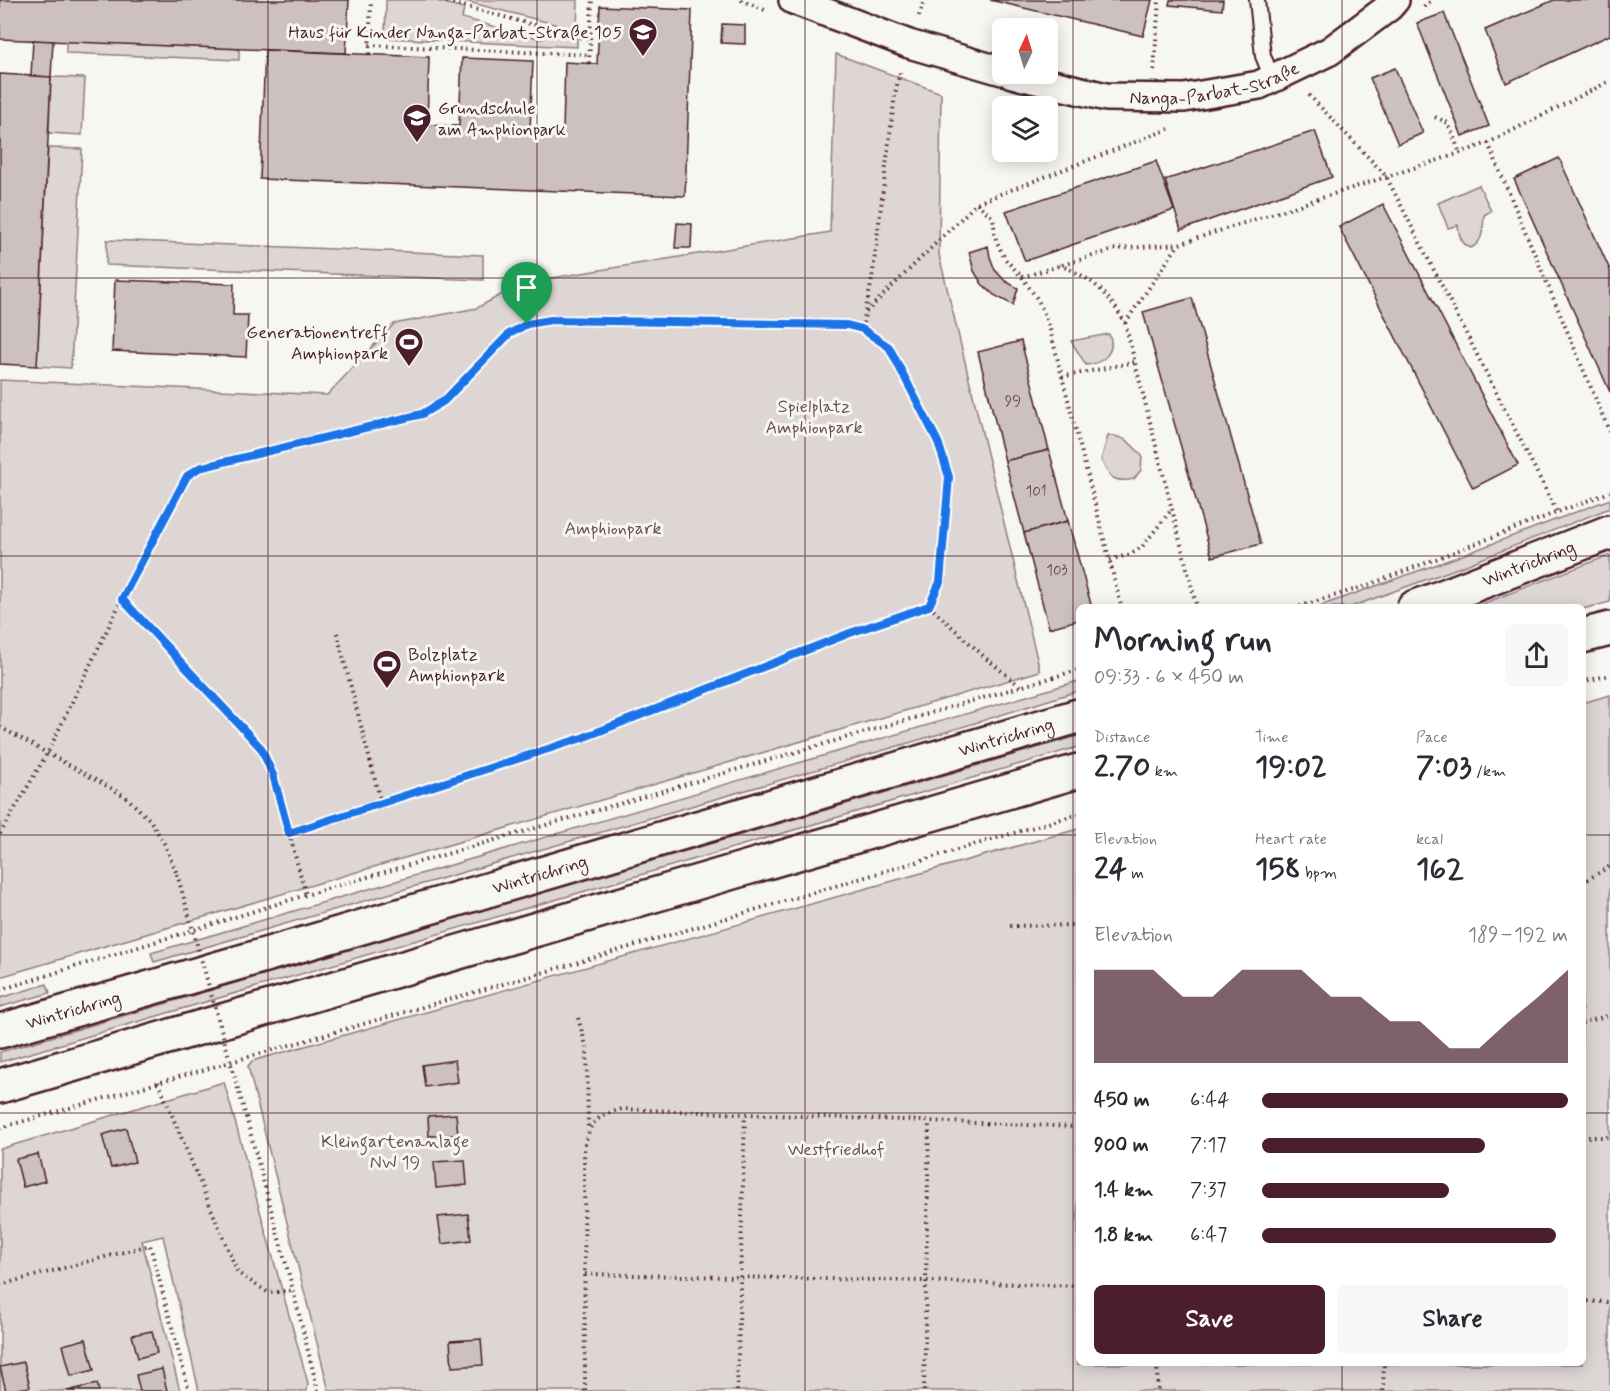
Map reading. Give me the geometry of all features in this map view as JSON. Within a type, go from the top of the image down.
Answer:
[{"type":"main road","name":"Wintrichring","points":[[1424,604],[1610,532]]},
{"type":"main road","points":[[1586,635],[1610,629]]},
{"type":"main road","name":"Wintrichring","points":[[0,1031],[1076,717]]},
{"type":"main road","points":[[0,1086],[1076,772]]},
{"type":"street","points":[[793,0],[839,8],[909,44],[992,68]]},
{"type":"street","name":"Nanga-Parbat-Straße","points":[[1053,84],[1106,97],[1151,98],[1184,98],[1259,85],[1330,51],[1389,7],[1395,0]]},
{"type":"lane","points":[[1257,0],[1263,56],[1282,74]]},
{"type":"path","points":[[369,54],[371,0]]},
{"type":"path","points":[[441,0],[590,40]]},
{"type":"path","points":[[589,63],[592,0]]},
{"type":"path","points":[[1151,98],[1159,0]]},
{"type":"path","points":[[369,45],[589,55]]},
{"type":"path","points":[[590,47],[598,48]]},
{"type":"path","points":[[862,329],[872,279],[896,94],[902,65]]},
{"type":"path","points":[[1282,74],[1303,89],[1386,176],[1558,514]]},
{"type":"path","points":[[1022,277],[1116,249],[1179,244],[1460,153],[1488,143],[1610,81]]},
{"type":"path","points":[[1435,117],[1448,123],[1460,153]]},
{"type":"path","points":[[866,312],[977,203],[1173,127]]},
{"type":"path","points":[[1488,143],[1610,433]]},
{"type":"path","points":[[977,203],[993,218],[996,240],[1005,259],[1022,277],[1038,300],[1048,322],[1121,604]]},
{"type":"path","points":[[1125,323],[1179,244]]},
{"type":"path","points":[[1058,265],[1078,272],[1095,282],[1112,300],[1125,323],[1196,604]]},
{"type":"path","points":[[0,834],[48,752],[122,599],[187,476],[199,468],[422,414],[444,401],[509,334],[527,324],[551,320],[847,325],[862,329],[889,347],[938,442],[949,477],[940,582],[929,606],[850,633],[582,738],[289,833]]},
{"type":"path","points":[[1062,377],[1135,362]]},
{"type":"path","points":[[1307,604],[1363,587],[1558,514],[1610,492]]},
{"type":"path","points":[[1110,560],[1131,554],[1142,547],[1172,508]]},
{"type":"path","points":[[122,599],[261,748],[273,775],[306,895]]},
{"type":"path","points":[[929,606],[1020,686]]},
{"type":"path","points":[[337,633],[381,804]]},
{"type":"path","points":[[0,990],[306,895],[1076,671]]},
{"type":"path","points":[[1586,681],[1610,675]]},
{"type":"path","points":[[0,727],[125,796],[150,820],[165,845],[177,874],[246,1117],[318,1391]]},
{"type":"path","points":[[0,1128],[545,972],[1076,815]]},
{"type":"path","points":[[1586,881],[1610,866]]},
{"type":"path","points":[[1010,926],[1076,925]]},
{"type":"path","points":[[45,977],[47,984]]},
{"type":"path","points":[[1586,1022],[1610,1015]]},
{"type":"path","points":[[578,1018],[586,1049],[588,1130],[584,1149],[585,1391]]},
{"type":"path","points":[[331,1026],[333,1032]]},
{"type":"path","points":[[158,1082],[238,1274],[269,1293],[293,1290]]},
{"type":"path","points":[[588,1130],[602,1115],[622,1110],[1076,1127]]},
{"type":"path","points":[[737,1391],[745,1115]]},
{"type":"path","points":[[924,1391],[929,1122]]},
{"type":"path","points":[[1586,1137],[1610,1137]]},
{"type":"path","points":[[0,1285],[150,1245],[189,1391]]},
{"type":"path","points":[[585,1274],[1076,1286]]},
{"type":"path","points":[[1586,1301],[1610,1302]]},
{"type":"path","points":[[1158,1366],[1158,1391]]},
{"type":"path","points":[[1383,1391],[1384,1366]]},
{"type":"green space","points":[[386,0],[432,0],[464,8],[462,18],[542,39],[545,29],[577,38],[577,47],[385,38]]},
{"type":"green space","points":[[461,0],[578,0],[577,30]]},
{"type":"green space","points":[[66,41],[239,49],[239,60],[66,53]]},
{"type":"green space","name":"Amphionpark","points":[[836,54],[941,93],[939,255],[1040,671],[0,977],[0,380],[327,395],[394,324],[477,308],[522,283],[830,232]]},
{"type":"green space","points":[[51,77],[85,78],[82,135],[49,133]]},
{"type":"green space","points":[[48,148],[82,149],[71,368],[37,366]]},
{"type":"green space","points":[[1479,185],[1491,211],[1484,215],[1481,238],[1471,248],[1462,241],[1458,225],[1448,228],[1438,203]]},
{"type":"green space","points":[[107,240],[483,255],[483,280],[106,265]]},
{"type":"green space","points":[[1109,334],[1111,346],[1109,351],[1106,356],[1092,364],[1086,365],[1071,341]]},
{"type":"green space","points":[[1108,436],[1119,437],[1127,441],[1142,456],[1141,470],[1134,479],[1113,478],[1107,471],[1101,460]]},
{"type":"green space","points":[[1610,499],[1610,508],[1466,565],[1359,604],[1325,604]]},
{"type":"green space","points":[[1610,555],[1610,602],[1586,608],[1586,604],[1482,604]]},
{"type":"green space","points":[[1076,682],[1076,692],[936,735],[154,962],[151,953]]},
{"type":"green space","name":"Westfriedhof","points":[[1610,695],[1610,1391],[329,1391],[248,1066],[252,1061],[1076,830],[1076,1366],[1586,1366],[1586,702]]},
{"type":"green space","points":[[1076,737],[1076,748],[0,1062],[0,1052]]},
{"type":"green space","points":[[47,984],[50,993],[0,1007],[0,998]]},
{"type":"green space","points":[[224,1082],[308,1383],[307,1391],[199,1391],[163,1236],[142,1241],[180,1391],[0,1391],[0,1149]]},
{"type":"building","points":[[0,0],[349,0],[346,53],[0,39]]},
{"type":"building","points":[[990,0],[1152,0],[1143,36]]},
{"type":"building","points":[[1170,0],[1223,0],[1222,10],[1169,5]]},
{"type":"building","points":[[1554,0],[1610,0],[1610,35],[1506,83],[1485,30]]},
{"type":"building","points":[[600,6],[692,10],[685,196],[260,179],[265,50],[429,57],[427,125],[459,126],[462,58],[533,61],[530,130],[563,131],[565,62],[597,64]]},
{"type":"building","points":[[1444,13],[1489,126],[1462,136],[1417,23]]},
{"type":"building","points":[[722,24],[745,25],[745,44],[721,43]]},
{"type":"building","points":[[33,40],[53,41],[51,77],[31,76]]},
{"type":"building","points":[[1395,68],[1423,133],[1398,144],[1370,78]]},
{"type":"building","points":[[0,74],[51,77],[37,366],[0,364]]},
{"type":"building","points":[[1315,131],[1332,177],[1181,230],[1165,180]]},
{"type":"building","points":[[1559,158],[1610,270],[1610,392],[1514,179]]},
{"type":"building","points":[[1156,161],[1174,210],[1025,261],[1006,211]]},
{"type":"building","points":[[1383,204],[1518,465],[1473,488],[1339,227]]},
{"type":"building","points":[[677,223],[692,224],[691,248],[675,248]]},
{"type":"building","points":[[988,246],[995,270],[1005,281],[1018,288],[1013,305],[994,295],[982,284],[974,271],[969,252]]},
{"type":"building","points":[[115,280],[234,284],[233,315],[248,315],[246,357],[112,351]]},
{"type":"building","points":[[1192,298],[1261,544],[1212,557],[1143,312]]},
{"type":"building","points":[[1021,341],[1049,450],[1005,461],[978,352]]},
{"type":"building","points":[[1049,450],[1068,521],[1024,533],[1005,461]]},
{"type":"building","points":[[1068,521],[1091,604],[1076,604],[1076,621],[1049,628],[1024,533]]},
{"type":"building","points":[[455,1060],[458,1082],[425,1087],[422,1065]]},
{"type":"building","points":[[456,1114],[458,1135],[429,1136],[428,1116]]},
{"type":"building","points":[[126,1128],[135,1162],[111,1168],[102,1135]]},
{"type":"building","points":[[38,1154],[45,1181],[23,1187],[16,1159]]},
{"type":"building","points":[[465,1160],[467,1185],[436,1188],[434,1162]]},
{"type":"building","points":[[468,1214],[471,1240],[442,1244],[438,1217]]},
{"type":"building","points":[[152,1331],[157,1353],[138,1358],[132,1335]]},
{"type":"building","points":[[86,1339],[94,1370],[71,1376],[63,1345]]},
{"type":"building","points":[[481,1339],[483,1365],[452,1367],[450,1341]]},
{"type":"building","points":[[24,1362],[30,1387],[6,1391],[0,1367]]},
{"type":"building","points":[[162,1369],[167,1391],[140,1391],[136,1375]]},
{"type":"building","points":[[97,1384],[99,1391],[67,1391]]},
{"type":"place","name":"Haus für Kinder Nanga-Parbat-Straße 105","points":[[643,58]]},
{"type":"place","name":"Grundschule am Amphionpark","points":[[417,144]]},
{"type":"place","name":"Generationentreff Amphionpark","points":[[409,368]]},
{"type":"place","name":"Bolzplatz Amphionpark","points":[[387,690]]},
{"type":"route","points":[[551,320],[847,325],[862,329],[889,347],[938,442],[949,477],[940,582],[929,606],[850,633],[582,738],[289,833],[273,775],[261,748],[122,599],[187,476],[199,468],[422,414],[444,401],[509,334],[527,324],[551,320]]},
{"type":"park label","name":"Spielplatz Amphionpark","points":[[814,416]]},
{"type":"park label","name":"Kleingartenanlage NW 19","points":[[395,1151]]}]
